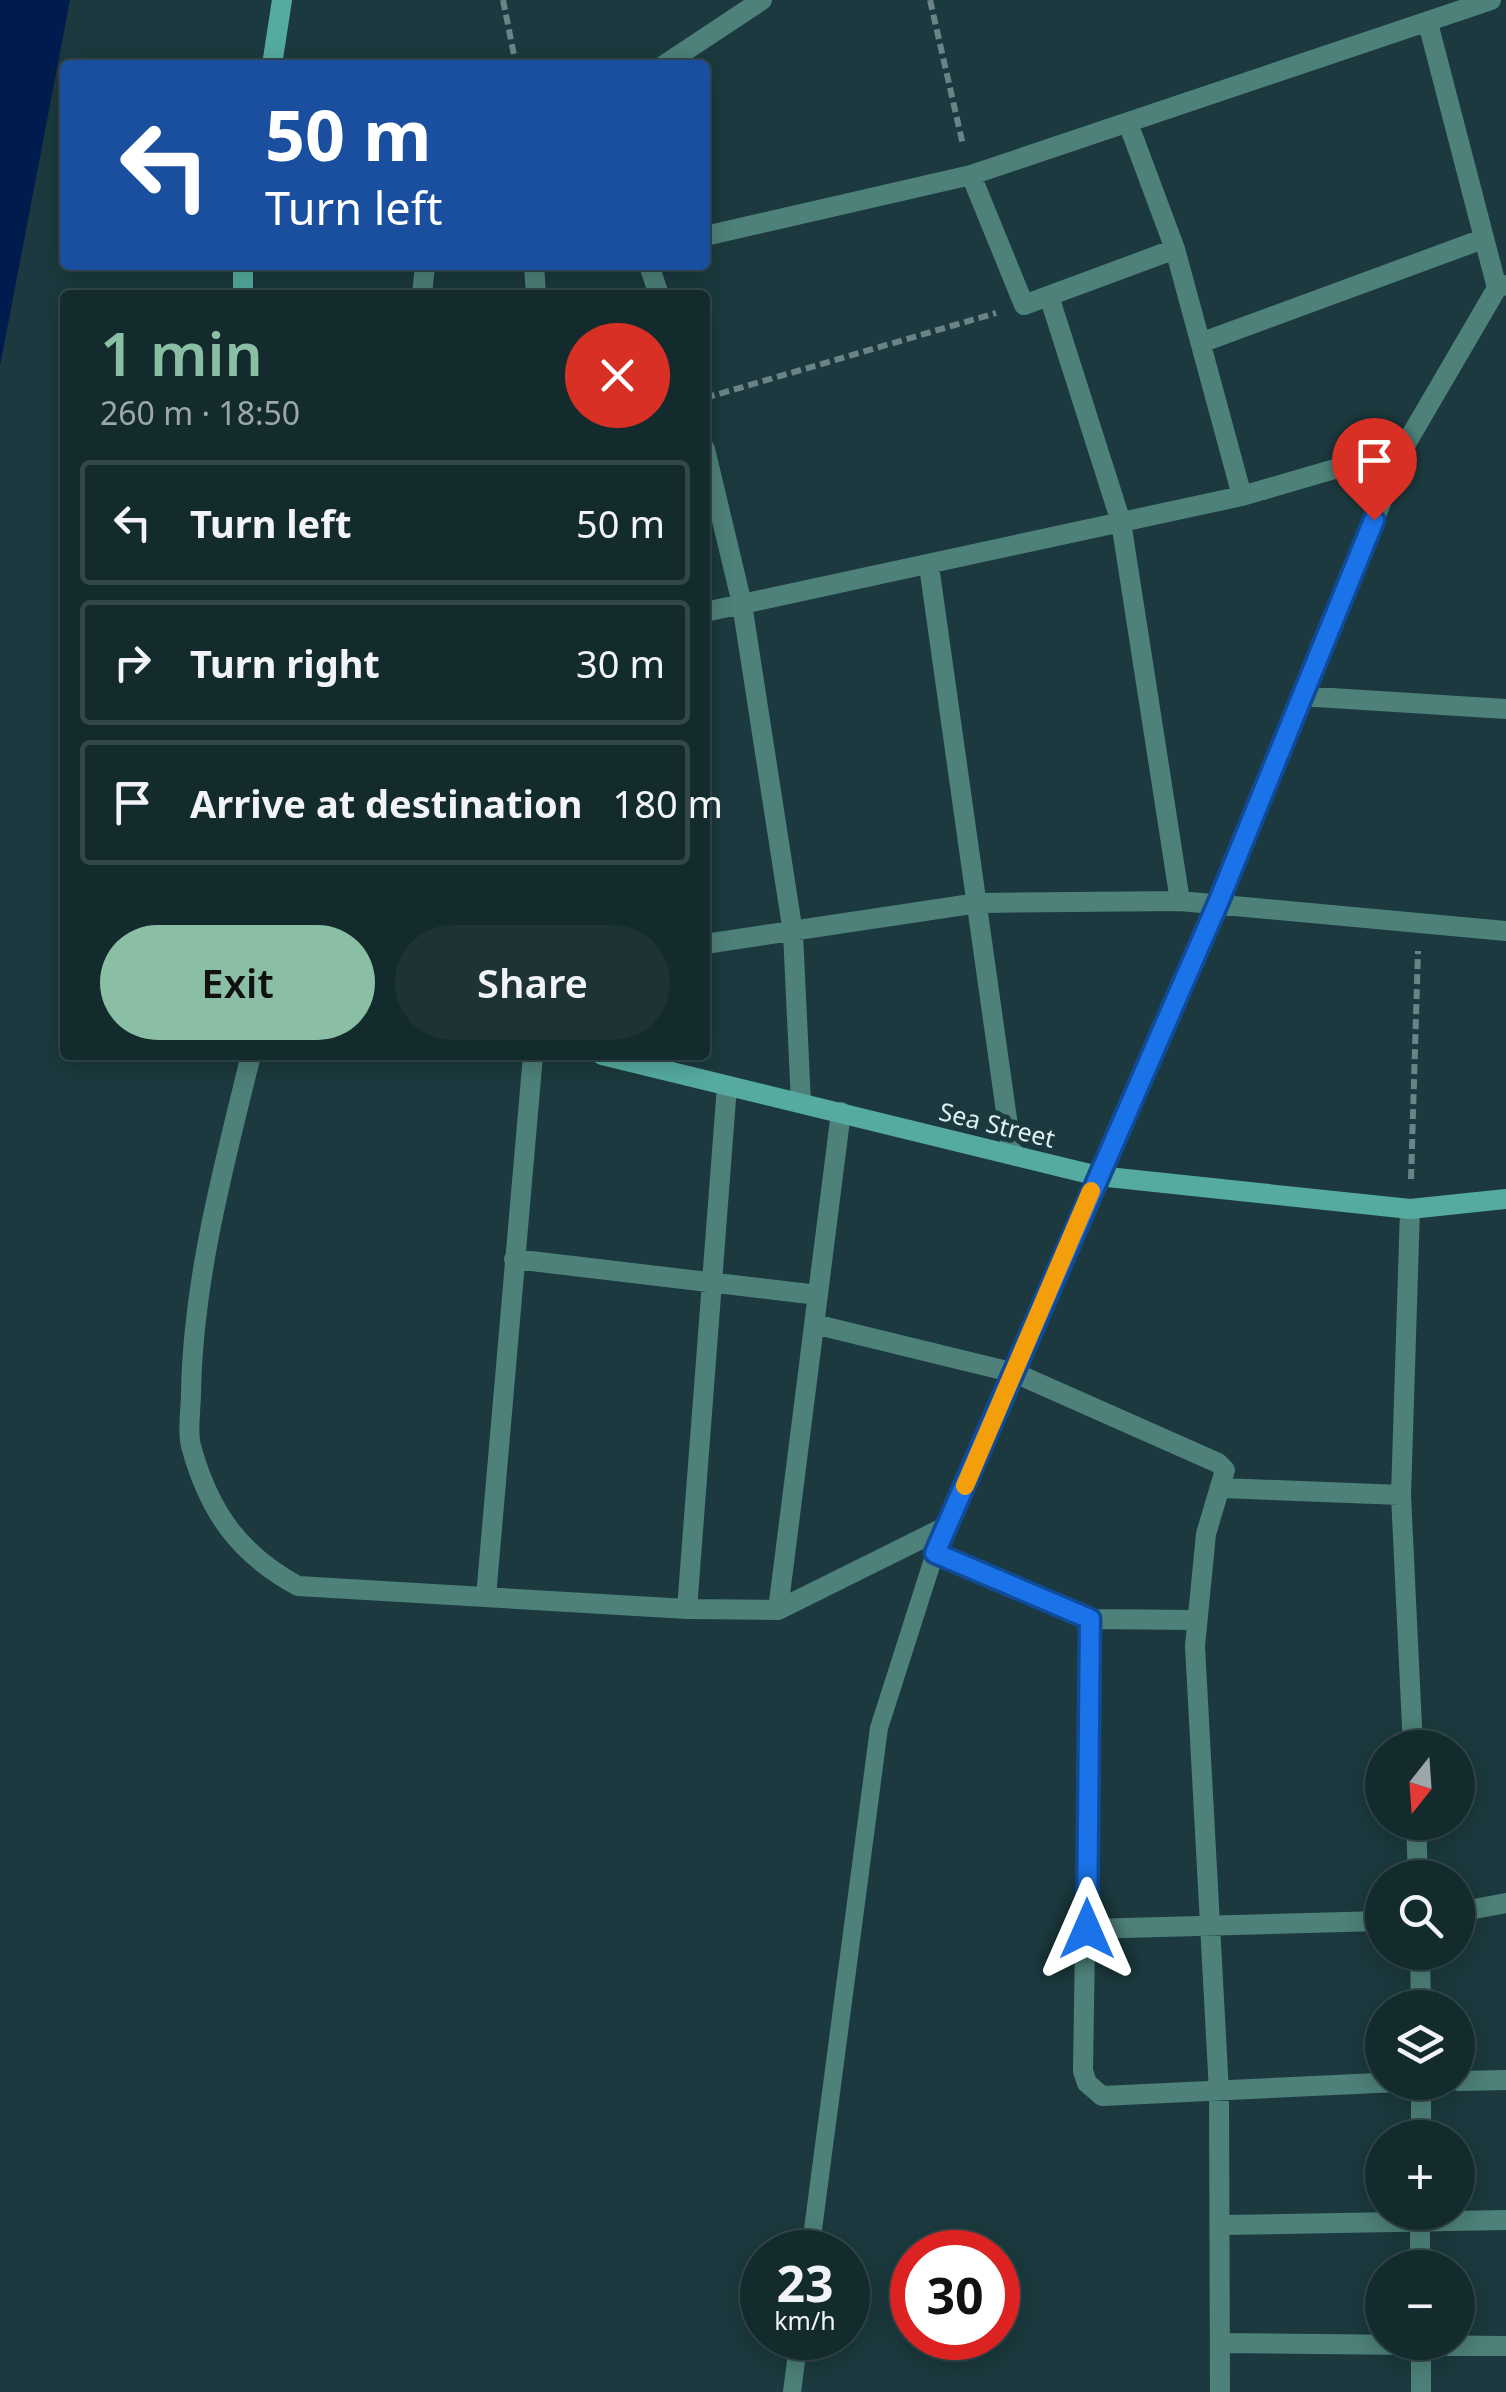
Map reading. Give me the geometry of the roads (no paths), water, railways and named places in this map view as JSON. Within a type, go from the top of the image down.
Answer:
[{"type":"street","points":[[273,60],[282,0]]},
{"type":"street","points":[[670,60],[736,8],[762,0]]},
{"type":"street","points":[[710,235],[970,175],[1491,0]]},
{"type":"street","points":[[1196,1620],[1090,1619],[935,1553],[1218,903],[1404,449],[1502,286],[1483,239],[1428,23]]},
{"type":"street","points":[[1128,123],[1175,249],[1242,496]]},
{"type":"street","points":[[970,175],[1024,305],[1175,249]]},
{"type":"street","points":[[1202,342],[1483,239]]},
{"type":"street","points":[[1049,296],[1121,522],[1180,901]]},
{"type":"street","points":[[710,611],[1242,496],[1404,449]]},
{"type":"street","points":[[710,470],[742,604],[793,933],[801,1104]]},
{"type":"street","points":[[929,566],[1012,1154]]},
{"type":"street","points":[[1300,696],[1506,709]]},
{"type":"street","points":[[710,943],[978,904],[1180,901],[1506,930]]},
{"type":"street","points":[[249,1060],[219,1185],[192,1346],[190,1443],[234,1540],[262,1566],[298,1586],[687,1610],[778,1610],[947,1526]]},
{"type":"street","points":[[486,1597],[533,1060]]},
{"type":"street","name":"Sea Street","points":[[622,1060],[1098,1176],[1410,1209],[1506,1199]]},
{"type":"street","points":[[687,1610],[727,1086]]},
{"type":"street","points":[[778,1610],[841,1112]]},
{"type":"street","points":[[1410,1209],[1402,1495],[1412,1730]]},
{"type":"street","points":[[514,1259],[818,1295]]},
{"type":"street","points":[[814,1324],[1016,1373],[1218,1463],[1226,1474],[1206,1534],[1196,1620],[1219,2092],[1223,2225],[1220,2392]]},
{"type":"street","points":[[1222,1488],[1402,1495]]},
{"type":"street","points":[[1090,1619],[1084,2071],[1093,2090],[1102,2096],[1365,2084]]},
{"type":"street","points":[[1475,1909],[1506,1903]]},
{"type":"street","points":[[1087,1929],[1365,1922]]},
{"type":"street","points":[[1475,2081],[1506,2080]]},
{"type":"street","points":[[1475,2219],[1506,2220]]},
{"type":"street","points":[[1223,2225],[1365,2220]]},
{"type":"street","points":[[1222,2343],[1365,2344]]},
{"type":"street","points":[[1475,2346],[1506,2346]]},
{"type":"street","points":[[1420,2360],[1421,2392]]},
{"type":"lane","points":[[813,2230],[879,1728],[935,1553]]},
{"type":"lane","points":[[792,2392],[796,2360]]},
{"type":"water","points":[[0,0],[70,0],[0,366]]}]
